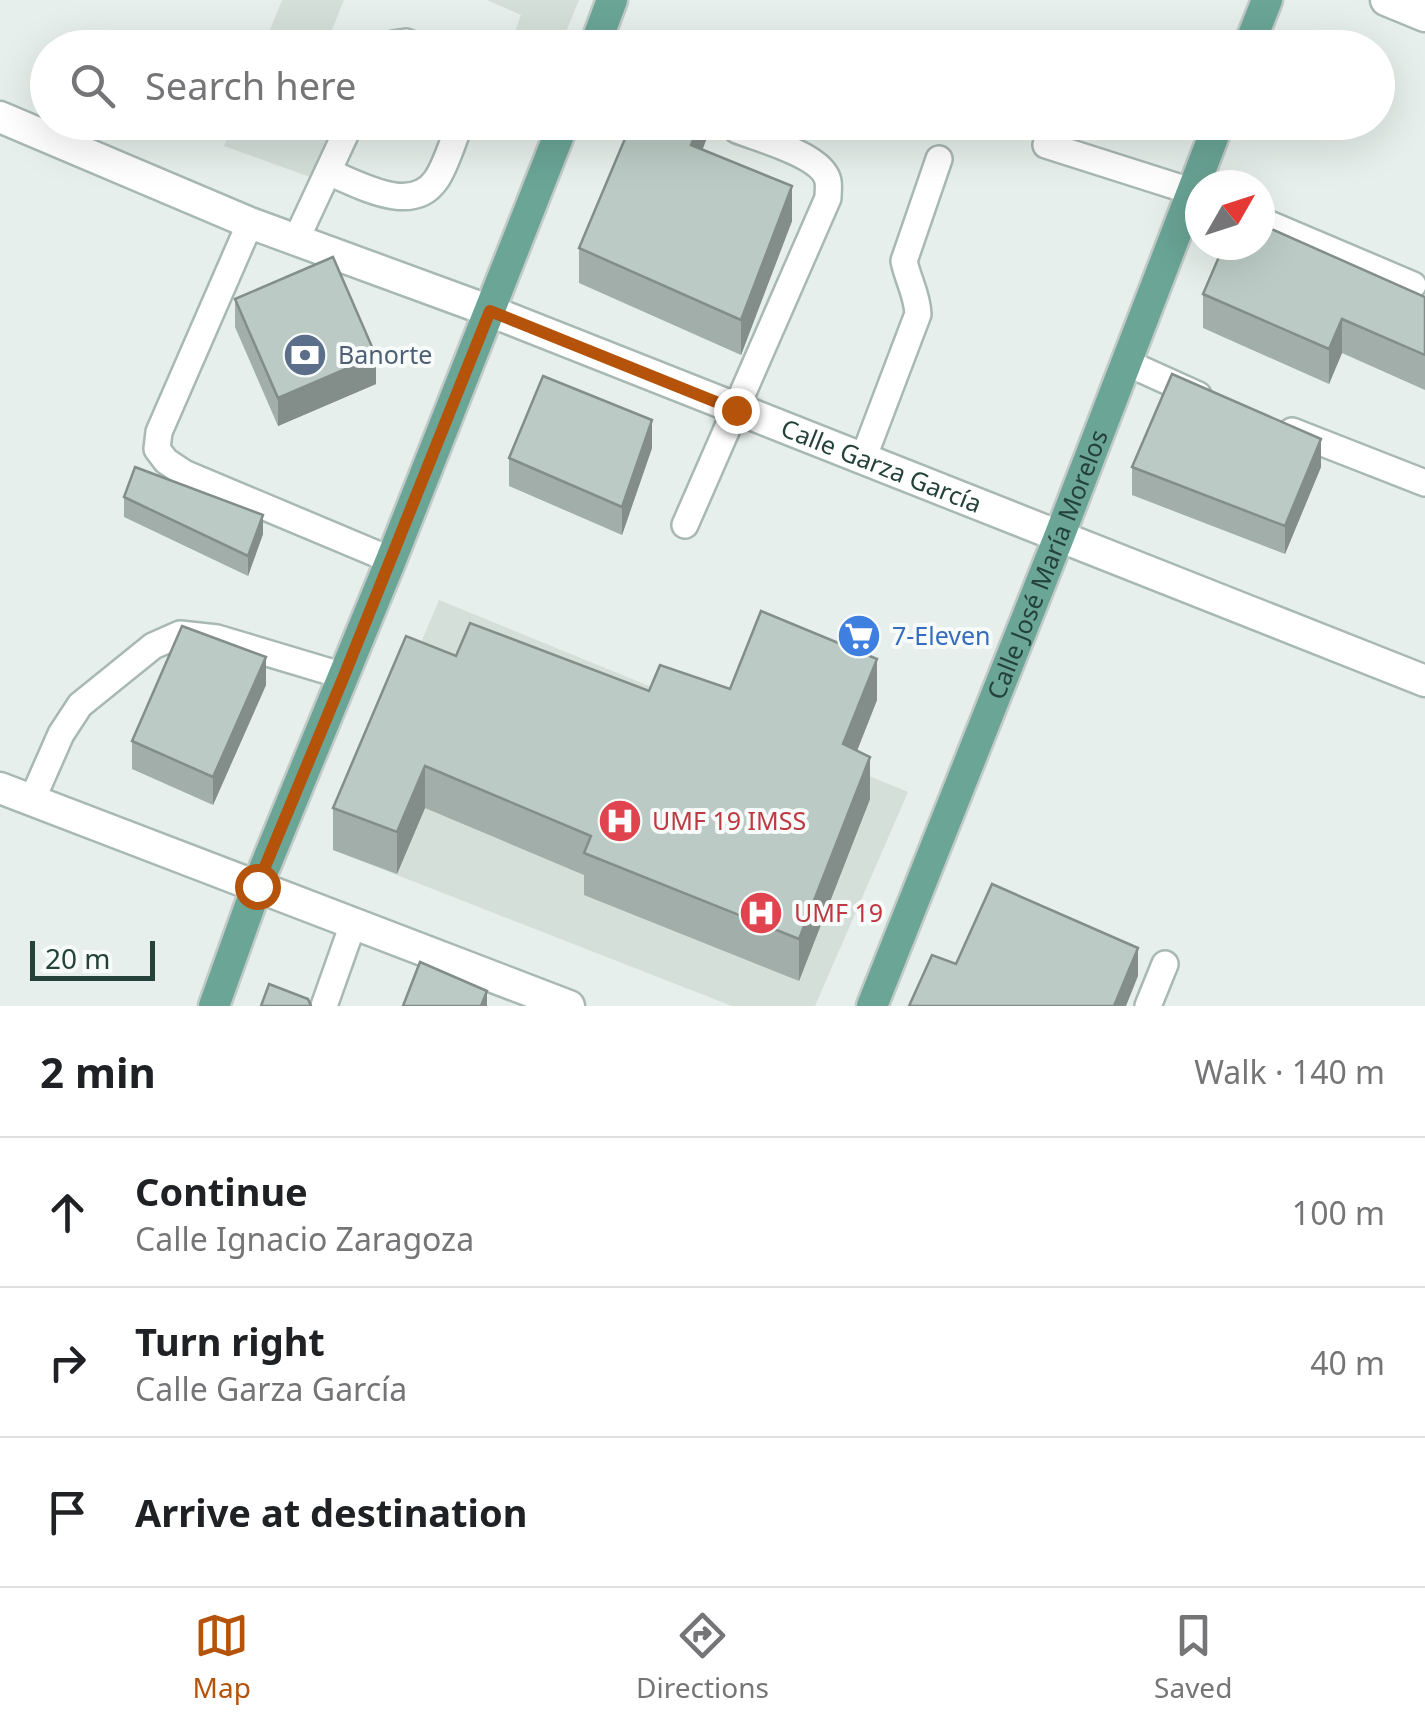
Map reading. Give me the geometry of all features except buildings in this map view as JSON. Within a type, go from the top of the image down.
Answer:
[{"type":"main road","points":[[601,30],[612,0]]},
{"type":"main road","points":[[1255,30],[1267,0]]},
{"type":"main road","points":[[214,1006],[257,886],[557,140]]},
{"type":"main road","name":"Calle José María Morelos","points":[[1203,170],[1213,140]]},
{"type":"main road","name":"Calle José María Morelos","points":[[872,1006],[1185,219]]},
{"type":"street","points":[[1386,0],[1425,16]]},
{"type":"street","name":"Calle Garza García","points":[[0,117],[30,130]]},
{"type":"street","name":"Calle Garza García","points":[[54,140],[250,223],[490,311],[1425,682]]},
{"type":"street","points":[[0,788],[569,1006]]},
{"type":"lane","points":[[296,240],[343,140]]},
{"type":"lane","points":[[328,172],[396,198],[420,194],[436,181],[453,140]]},
{"type":"lane","points":[[685,524],[828,198],[828,179],[822,168],[806,157],[762,140]]},
{"type":"lane","points":[[1046,145],[1185,189]]},
{"type":"lane","points":[[864,460],[918,314],[916,294],[904,261],[940,159]]},
{"type":"lane","points":[[250,223],[158,432],[157,449],[184,473],[391,560]]},
{"type":"lane","points":[[1275,226],[1413,285]]},
{"type":"lane","points":[[1126,362],[1217,402]]},
{"type":"lane","points":[[1269,422],[1425,483]]},
{"type":"lane","points":[[32,800],[61,734],[80,705],[153,646],[180,634],[217,638],[344,676]]},
{"type":"lane","points":[[324,1006],[353,924]]},
{"type":"lane","points":[[1148,1006],[1165,964]]},
{"type":"shaded area","points":[[282,0],[344,0],[332,30],[270,30]]},
{"type":"shaded area","points":[[487,0],[579,0],[567,30],[516,30],[521,15]]},
{"type":"shaded area","points":[[226,140],[326,140],[310,177],[224,146]]},
{"type":"shaded area","name":"UMF 19 IMSS","points":[[439,600],[908,792],[815,1006],[732,1006],[333,850]]},
{"type":"place","name":"Banorte","points":[[305,355]]},
{"type":"place","name":"7-Eleven","points":[[859,636]]},
{"type":"place","name":"UMF 19 IMSS","points":[[620,821]]},
{"type":"place","name":"UMF 19","points":[[761,913]]},
{"type":"route","points":[[257,886],[490,311],[736,410]]}]
